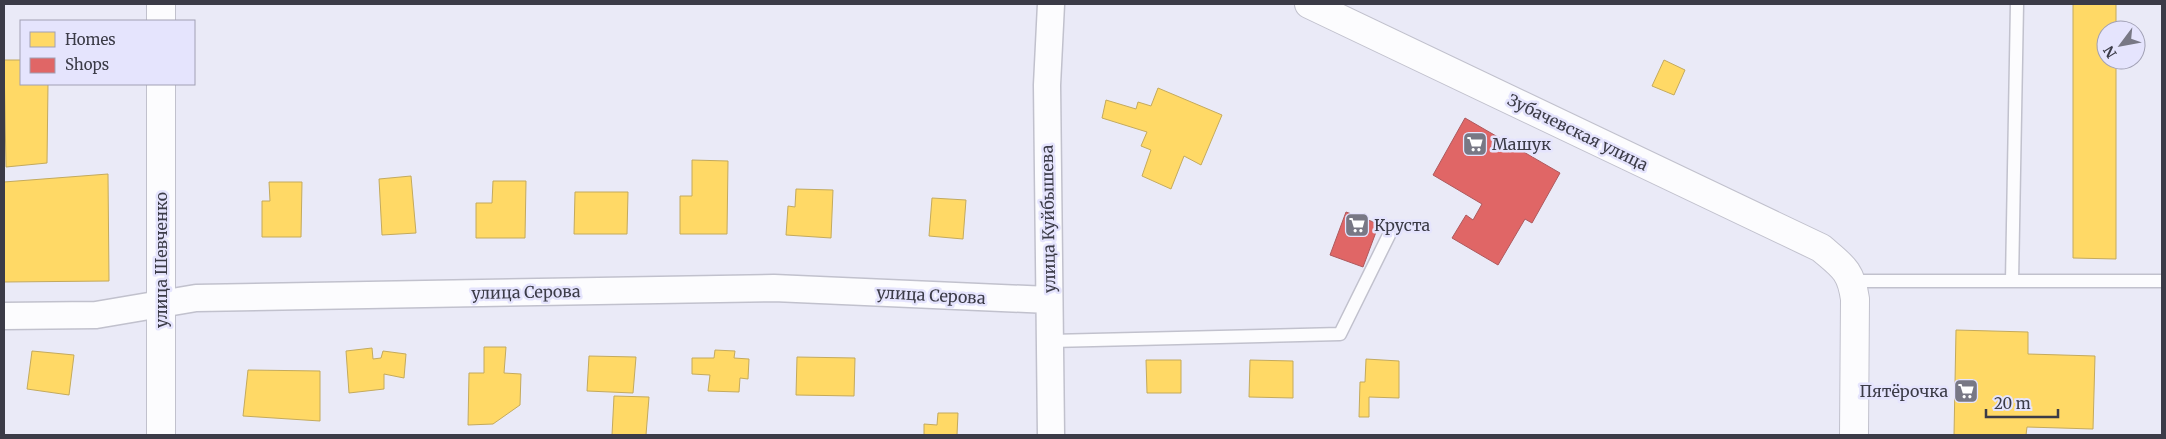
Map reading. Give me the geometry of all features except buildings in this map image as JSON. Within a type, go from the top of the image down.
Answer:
[{"type":"street","points":[[161,4],[161,20]]},
{"type":"street","name":"улица Куйбышева","points":[[1051,4],[1047,85],[1051,435]]},
{"type":"street","name":"Зубачевская улица","points":[[1309,4],[1821,248],[1848,274]]},
{"type":"street","name":"улица Шевченко","points":[[161,85],[161,435]]},
{"type":"street","points":[[1848,274],[1854,299],[1854,435]]},
{"type":"street","name":"улица Серова","points":[[4,316],[96,316],[196,298],[774,288],[1049,300]]},
{"type":"lane","points":[[2012,280],[2017,4]]},
{"type":"lane","points":[[1051,341],[1340,334],[1389,235]]},
{"type":"lane","points":[[1848,274],[2012,280],[2162,282]]},
{"type":"place","name":"Машук","points":[[1475,144]]},
{"type":"place","name":"Круста","points":[[1357,225]]},
{"type":"place","name":"Пятёрочка","points":[[1966,391]]}]
